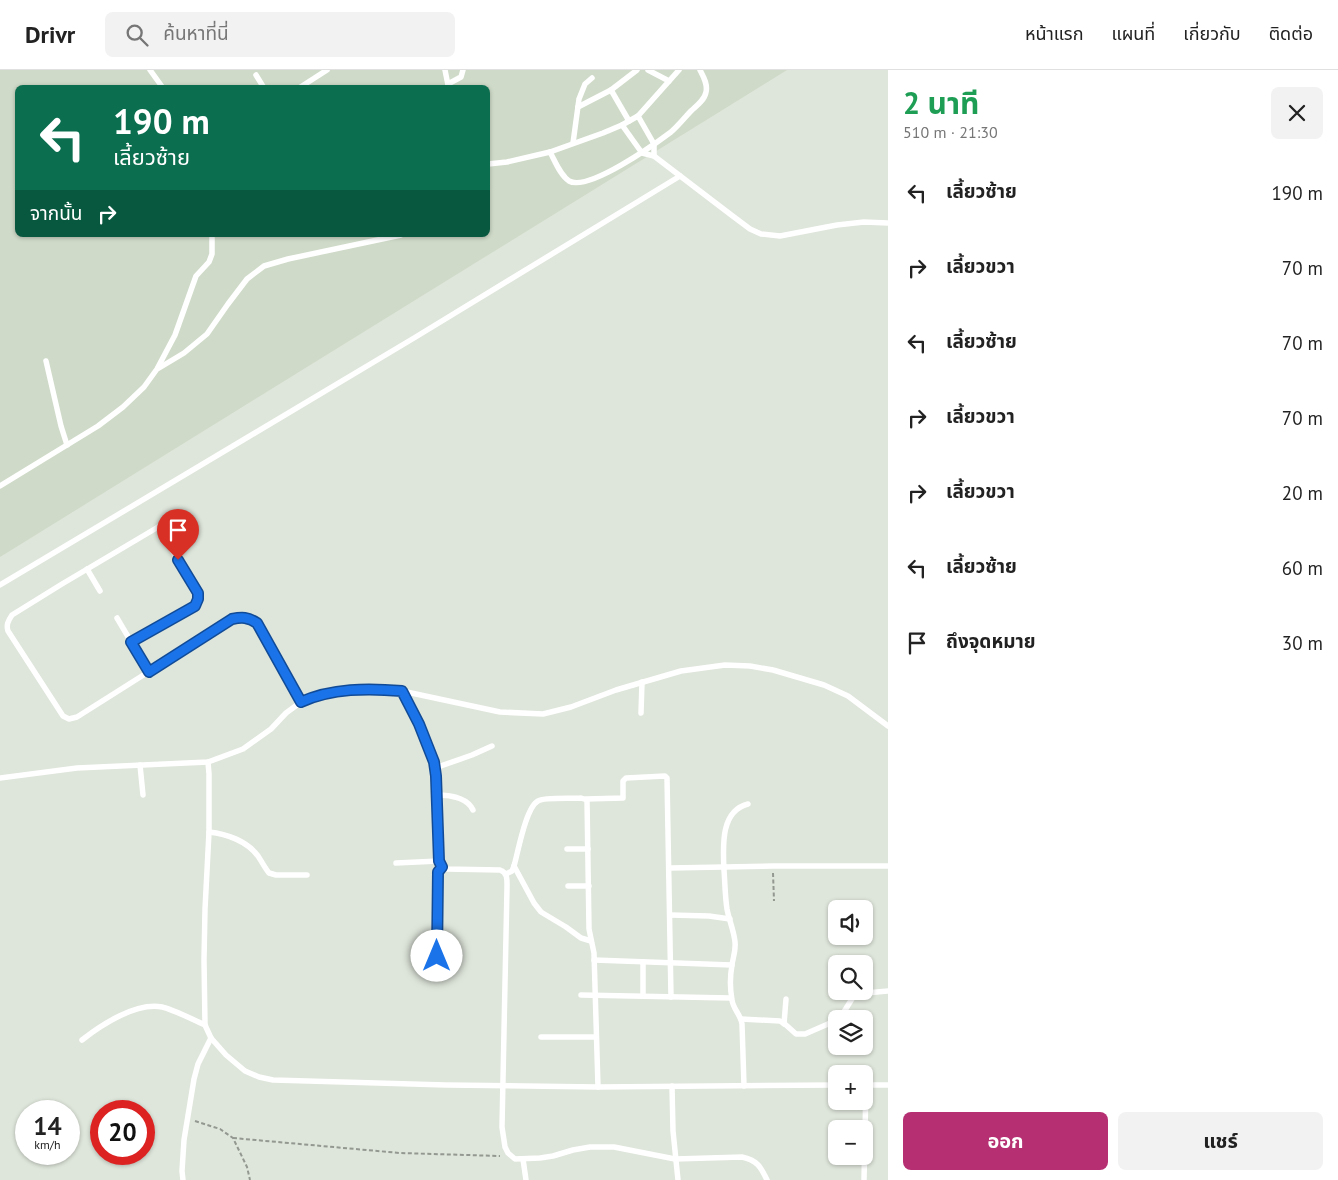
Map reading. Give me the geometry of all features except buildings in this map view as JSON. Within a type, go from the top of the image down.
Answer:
[{"type":"lane","points":[[150,70],[161,85]]},
{"type":"lane","points":[[304,85],[327,70]]},
{"type":"lane","points":[[445,70],[448,85]]},
{"type":"lane","points":[[449,85],[461,77],[463,70]]},
{"type":"lane","points":[[578,107],[611,90],[637,70]]},
{"type":"lane","points":[[648,70],[669,82]]},
{"type":"lane","points":[[490,164],[507,162],[550,152],[622,125],[638,116],[679,70]]},
{"type":"lane","points":[[550,152],[563,174],[569,180],[575,182],[584,182],[595,178],[642,153],[672,130],[702,100],[706,93],[706,87],[700,70]]},
{"type":"lane","points":[[256,75],[262,85]]},
{"type":"lane","points":[[573,143],[581,91],[592,78]]},
{"type":"lane","points":[[611,90],[629,121]]},
{"type":"lane","points":[[638,116],[654,144],[654,156]]},
{"type":"lane","points":[[622,125],[642,153],[654,156],[750,229],[761,234],[780,236],[837,225],[864,222],[888,223]]},
{"type":"lane","points":[[0,586],[680,176]]},
{"type":"lane","points":[[0,486],[98,426],[123,407],[144,387],[157,369],[175,335],[196,276],[209,262],[212,254],[212,237]]},
{"type":"lane","points":[[157,369],[184,353],[207,334],[247,279],[264,266],[288,259],[392,237]]},
{"type":"lane","points":[[46,361],[67,445]]},
{"type":"lane","points":[[175,517],[12,615],[8,620],[8,631],[63,716],[69,719],[77,717],[232,619],[240,617],[250,618],[257,623],[301,702]]},
{"type":"lane","points":[[131,642],[195,606],[198,599],[198,593],[158,527]]},
{"type":"lane","points":[[87,569],[100,591]]},
{"type":"lane","points":[[117,618],[149,672]]},
{"type":"lane","points":[[0,778],[77,768],[208,762],[243,749],[271,729],[286,713],[301,702],[312,697],[358,689],[378,688],[402,691],[500,712],[543,714],[572,708],[642,682],[681,671],[725,665],[750,666],[773,670],[824,685],[848,696],[888,726]]},
{"type":"lane","points":[[641,713],[642,682]]},
{"type":"lane","points":[[402,691],[419,724],[435,768],[441,864],[438,872],[437,956]]},
{"type":"lane","points":[[435,768],[492,746]]},
{"type":"lane","points":[[208,762],[209,832],[204,935],[205,1025],[210,1038],[245,1071],[258,1077],[273,1080],[598,1086],[828,1085]]},
{"type":"lane","points":[[140,765],[143,795]]},
{"type":"lane","points":[[506,874],[514,866],[525,824],[535,803],[542,800],[623,798],[623,780],[626,778],[666,777],[668,779],[671,997]]},
{"type":"lane","points":[[436,795],[454,796],[471,805],[473,810]]},
{"type":"lane","points":[[586,800],[591,941],[594,953],[598,1086]]},
{"type":"lane","points":[[744,1086],[741,1020],[731,998],[735,944],[725,893],[724,840],[725,830],[733,812],[748,804]]},
{"type":"lane","points":[[209,832],[233,838],[247,846],[257,855],[269,873],[276,875],[307,875]]},
{"type":"lane","points":[[567,849],[588,849]]},
{"type":"lane","points":[[396,862],[441,864],[446,869],[500,870],[506,874]]},
{"type":"lane","points":[[514,866],[541,912],[581,938],[591,941]]},
{"type":"lane","points":[[670,868],[888,866]]},
{"type":"lane","points":[[506,874],[502,1128],[508,1153],[515,1159],[523,1159],[553,1156],[590,1147],[614,1147],[675,1159],[730,1157],[751,1159],[762,1170],[767,1180]]},
{"type":"lane","points":[[568,886],[589,886]]},
{"type":"lane","points":[[670,915],[709,916],[730,919]]},
{"type":"lane","points":[[594,960],[732,965]]},
{"type":"lane","points":[[643,996],[644,962]]},
{"type":"lane","points":[[741,1020],[776,1021],[784,1024],[796,1034],[805,1034],[828,1024],[842,1015],[855,994],[888,991]]},
{"type":"lane","points":[[581,995],[731,998]]},
{"type":"lane","points":[[784,1024],[786,999]]},
{"type":"lane","points":[[82,1040],[109,1021],[152,1006],[164,1008],[205,1025]]},
{"type":"lane","points":[[541,1037],[596,1037]]},
{"type":"lane","points":[[183,1180],[183,1148],[194,1079],[198,1064],[210,1038]]},
{"type":"lane","points":[[873,1085],[888,1085]]},
{"type":"lane","points":[[672,1086],[673,1130],[678,1180]]},
{"type":"lane","points":[[864,1180],[866,1110]]},
{"type":"lane","points":[[523,1159],[526,1180]]},
{"type":"path","points":[[773,866],[774,901]]},
{"type":"path","points":[[187,1118],[220,1129],[233,1138],[247,1167],[250,1180]]},
{"type":"path","points":[[233,1138],[400,1153],[497,1156],[508,1153]]},
{"type":"shaded area","points":[[0,70],[787,70],[0,557]]},
{"type":"route","points":[[178,560],[198,593],[198,599],[195,606],[131,642],[149,672],[232,619],[240,617],[250,618],[257,623],[301,702],[312,697],[358,689],[378,688],[402,691],[419,724],[435,765],[439,861],[442,867],[438,872],[437,956]]}]
